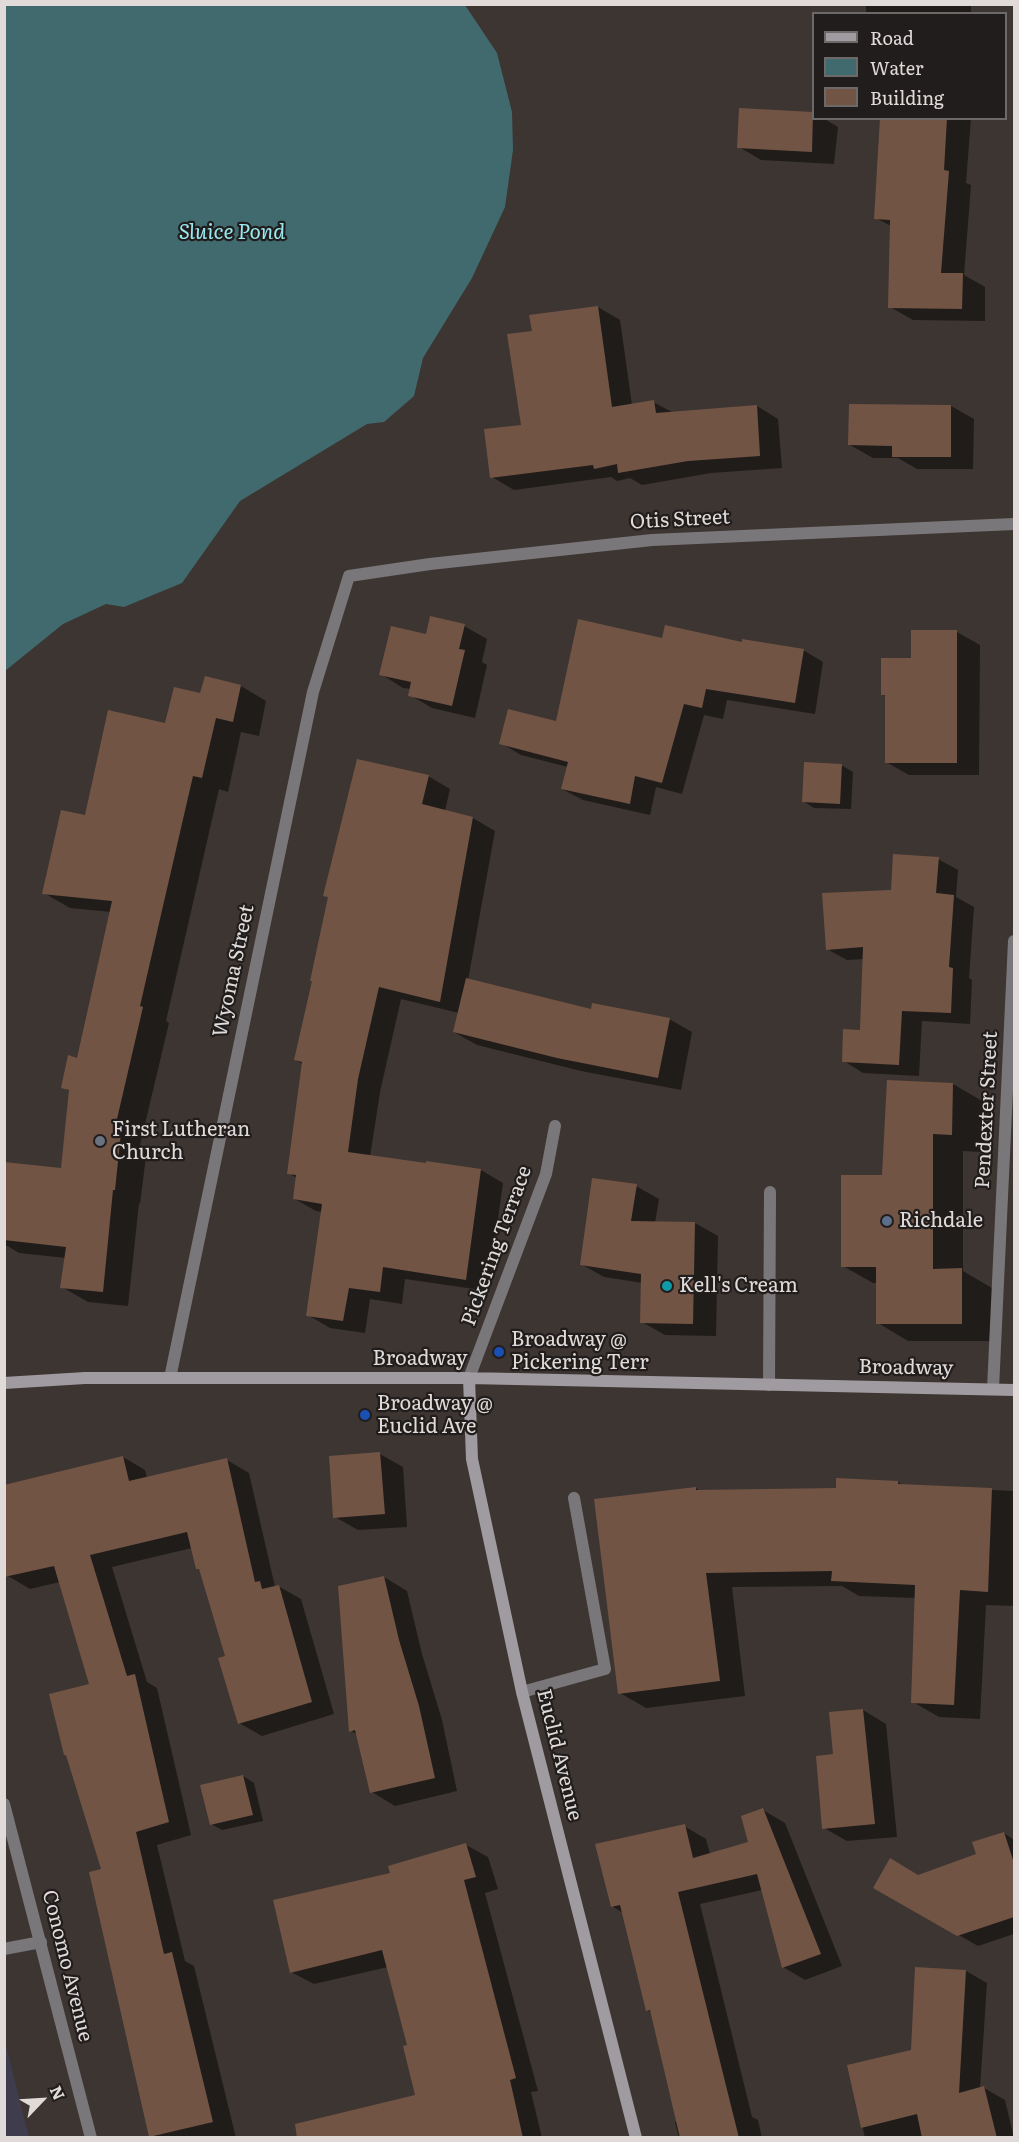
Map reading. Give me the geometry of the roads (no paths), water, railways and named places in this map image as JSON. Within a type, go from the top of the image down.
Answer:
[{"type":"main road","name":"Broadway","points":[[4,1383],[85,1378],[170,1377],[469,1378],[1014,1390]]},
{"type":"main road","name":"Euclid Avenue","points":[[469,1378],[472,1458],[522,1692],[636,2138]]},
{"type":"street","name":"Otis Street","points":[[349,576],[430,564],[652,540],[1014,524]]},
{"type":"street","name":"Wyoma Street","points":[[170,1377],[313,692],[349,576]]},
{"type":"street","name":"Pendexter Street","points":[[993,1389],[1014,941]]},
{"type":"street","name":"Pickering Terrace","points":[[469,1378],[546,1174],[555,1126]]},
{"type":"street","points":[[769,1385],[770,1192]]},
{"type":"street","points":[[522,1692],[605,1669],[574,1498]]},
{"type":"street","name":"Conomo Avenue","points":[[4,1804],[91,2138]]},
{"type":"street","points":[[4,1949],[41,1942]]},
{"type":"water","name":"Sluice Pond","points":[[5,4],[465,5],[497,53],[512,112],[513,150],[505,207],[472,278],[423,358],[414,396],[384,422],[367,424],[240,501],[182,583],[124,607],[106,604],[63,624],[5,671]]},
{"type":"place","name":"First Lutheran Church","points":[[100,1141]]},
{"type":"place","name":"Richdale","points":[[887,1221]]},
{"type":"place","name":"Kell's Cream","points":[[667,1286]]},
{"type":"place","name":"Broadway @ Pickering Terr","points":[[499,1352]]},
{"type":"place","name":"Broadway @ Euclid Ave","points":[[365,1415]]}]
